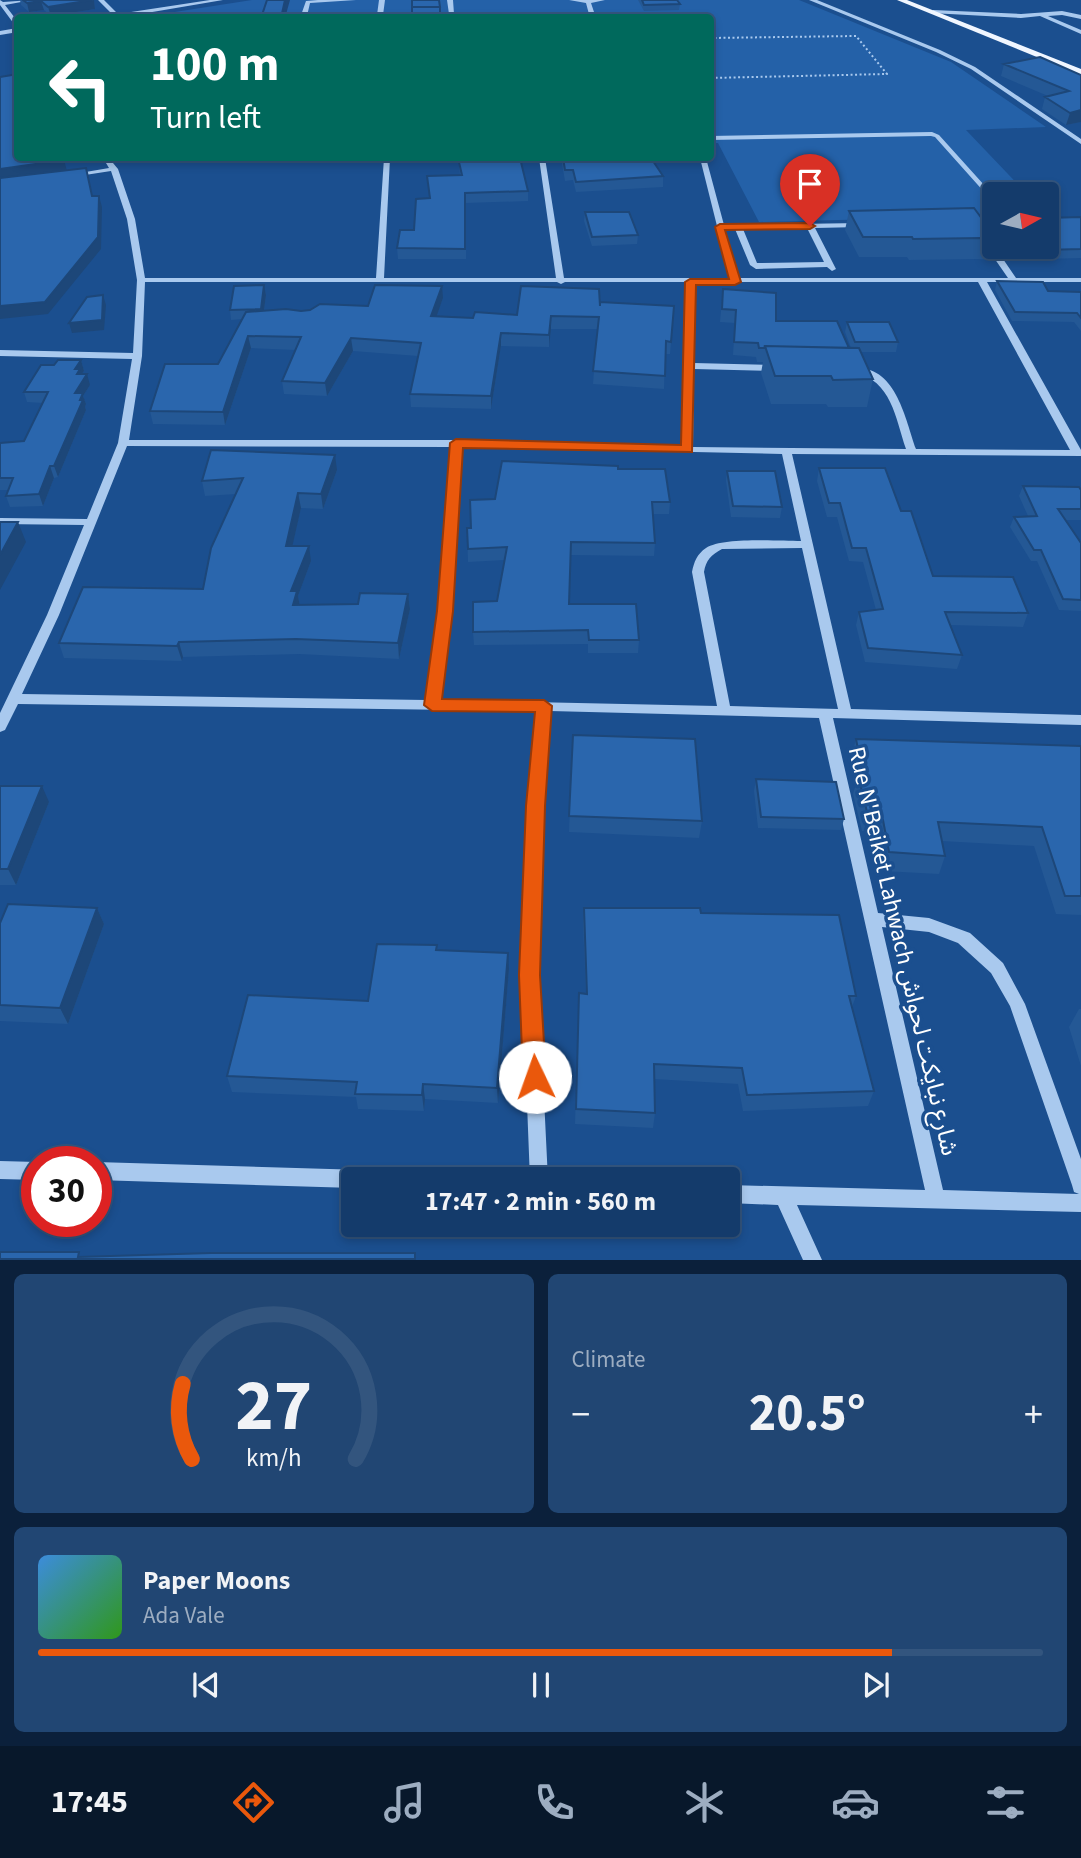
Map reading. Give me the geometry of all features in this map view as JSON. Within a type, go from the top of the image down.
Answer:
[{"type":"main road","points":[[901,0],[1081,72]]},
{"type":"street","points":[[14,23],[1,3],[29,0]]},
{"type":"street","points":[[101,0],[115,14]]},
{"type":"street","points":[[130,14],[220,0]]},
{"type":"street","points":[[304,14],[307,2],[310,1],[354,0]]},
{"type":"street","points":[[572,0],[602,0]]},
{"type":"street","points":[[812,0],[973,68],[1081,142]]},
{"type":"street","points":[[588,2],[592,14]]},
{"type":"street","points":[[933,12],[1042,15],[1062,13],[1081,17]]},
{"type":"street","points":[[1042,15],[1081,32]]},
{"type":"street","points":[[714,138],[932,134],[937,136],[982,187]]},
{"type":"street","points":[[63,176],[109,162],[150,161]]},
{"type":"street","points":[[380,281],[387,161]]},
{"type":"street","points":[[542,161],[561,282]]},
{"type":"street","points":[[704,161],[735,282]]},
{"type":"street","points":[[0,727],[93,522],[123,443],[137,356],[141,280],[131,219],[109,162]]},
{"type":"street","points":[[720,227],[877,225]]},
{"type":"street","points":[[810,226],[839,281]]},
{"type":"street","points":[[738,227],[754,265],[829,264]]},
{"type":"street","points":[[979,232],[1014,280]]},
{"type":"street","points":[[141,280],[1081,280]]},
{"type":"street","points":[[123,443],[456,443],[688,450],[1079,453],[981,280]]},
{"type":"street","points":[[688,450],[690,282]]},
{"type":"street","points":[[0,353],[137,356]]},
{"type":"street","points":[[689,366],[783,368]]},
{"type":"street","points":[[851,370],[865,370],[884,382],[912,452]]},
{"type":"street","points":[[432,705],[445,611],[456,443]]},
{"type":"street","points":[[786,451],[846,715]]},
{"type":"street","points":[[0,521],[93,522]]},
{"type":"street","points":[[725,712],[698,572],[700,559],[719,546],[807,544]]},
{"type":"street","points":[[15,699],[544,706],[1081,720]]},
{"type":"street","points":[[538,1167],[530,975],[535,806],[544,706]]},
{"type":"street","name":"Rue N'Beiket Lahwach شارع نبايكت لحواش","points":[[825,714],[936,1198]]},
{"type":"street","points":[[871,919],[929,925],[964,939],[997,968],[1017,1004],[1081,1185]]},
{"type":"street","points":[[0,1170],[21,1171]]},
{"type":"street","points":[[112,1171],[341,1178]]},
{"type":"street","points":[[740,1194],[1081,1203]]},
{"type":"street","points":[[783,1195],[813,1259]]},
{"type":"path","points":[[714,38],[856,36],[887,74],[714,78]]},
{"type":"shaded area","points":[[252,0],[799,0],[951,62],[1046,127],[966,130],[1016,182],[982,182],[982,216],[759,222],[718,143],[714,143],[714,14],[162,14]]},
{"type":"building","points":[[23,0],[92,0],[48,7],[41,1],[27,3]]},
{"type":"building","points":[[267,0],[285,0],[282,14],[262,14]]},
{"type":"building","points":[[412,0],[439,0],[440,7],[412,7]]},
{"type":"building","points":[[642,0],[677,0],[680,4],[644,5]]},
{"type":"building","points":[[412,7],[440,7],[440,14],[412,14]]},
{"type":"building","points":[[1040,57],[1081,75],[1081,110],[1070,113],[1045,97],[1069,91],[1004,64]]},
{"type":"building","points":[[14,75],[14,161],[57,161],[0,169],[0,77]]},
{"type":"building","points":[[459,161],[521,161],[528,191],[465,193],[465,249],[397,248],[400,230],[414,230],[416,199],[430,198],[427,176],[462,175]]},
{"type":"building","points":[[564,161],[653,161],[663,176],[576,182],[573,170],[565,170]]},
{"type":"building","points":[[86,168],[92,196],[99,196],[98,237],[45,302],[0,306],[0,178]]},
{"type":"building","points":[[974,208],[982,219],[982,238],[863,237],[849,211]]},
{"type":"building","points":[[585,212],[629,212],[638,235],[592,237]]},
{"type":"building","points":[[1081,217],[1081,249],[1059,250],[1059,218]]},
{"type":"building","points":[[997,281],[1043,282],[1048,291],[1081,292],[1081,318],[1077,313],[1015,312]]},
{"type":"building","points":[[264,285],[261,309],[230,310],[234,286]]},
{"type":"building","points":[[375,285],[442,286],[431,316],[473,318],[475,312],[517,315],[521,286],[599,289],[600,306],[600,302],[674,306],[671,342],[666,341],[665,376],[593,371],[599,317],[551,316],[549,335],[501,333],[491,396],[410,394],[421,343],[351,338],[325,383],[282,381],[301,337],[248,336],[223,412],[150,411],[165,364],[218,364],[246,312],[286,309],[301,311],[310,310],[320,304],[368,306]]},
{"type":"building","points":[[723,289],[776,293],[776,321],[837,321],[849,348],[759,348],[758,343],[734,342],[736,310],[722,309]]},
{"type":"building","points":[[103,295],[102,320],[69,323],[87,297]]},
{"type":"building","points":[[847,322],[889,322],[898,342],[855,342]]},
{"type":"building","points":[[765,346],[859,348],[873,379],[833,380],[831,376],[775,376]]},
{"type":"building","points":[[58,360],[81,360],[75,369],[80,369],[77,374],[87,374],[75,393],[83,393],[80,400],[83,400],[39,494],[6,496],[13,478],[0,478],[0,443],[24,441],[48,392],[24,392],[41,365],[54,365]]},
{"type":"building","points":[[211,450],[335,455],[321,494],[298,493],[286,546],[309,546],[291,591],[297,591],[293,605],[358,604],[360,593],[408,594],[398,643],[296,639],[179,642],[177,646],[59,643],[83,587],[203,589],[211,548],[243,478],[202,481]]},
{"type":"building","points":[[502,461],[618,466],[618,469],[665,469],[670,502],[652,502],[655,543],[571,542],[569,604],[636,604],[639,640],[589,640],[588,630],[473,632],[473,602],[497,601],[507,547],[468,549],[467,528],[471,528],[470,500],[495,499]]},
{"type":"building","points":[[819,468],[885,468],[901,511],[911,511],[933,576],[1013,577],[1028,613],[945,612],[962,655],[868,648],[859,612],[883,609],[866,548],[852,548],[840,503],[829,503]]},
{"type":"building","points":[[727,471],[775,471],[782,507],[733,506]]},
{"type":"building","points":[[1023,486],[1079,487],[1081,490],[1081,509],[1058,509],[1081,543],[1081,600],[1063,599],[1041,550],[1034,550],[1014,517],[1037,516]]},
{"type":"building","points":[[0,522],[18,522],[0,555]]},
{"type":"building","points":[[573,735],[695,739],[702,821],[569,816]]},
{"type":"building","points":[[856,739],[1081,746],[1081,896],[1065,896],[1042,827],[938,822],[945,856],[889,852],[883,820],[872,819],[870,812],[867,812],[858,775],[863,775]]},
{"type":"building","points":[[756,779],[836,782],[844,819],[761,817]]},
{"type":"building","points":[[0,786],[42,786],[8,869],[0,869]]},
{"type":"building","points":[[8,904],[97,908],[60,1008],[0,1005],[0,923]]},
{"type":"building","points":[[584,908],[700,908],[701,913],[839,915],[856,996],[849,996],[874,1091],[747,1095],[742,1068],[654,1064],[655,1113],[576,1109],[579,993],[587,994]]},
{"type":"building","points":[[377,944],[437,945],[436,950],[508,953],[497,1088],[423,1084],[422,1095],[355,1094],[357,1082],[227,1076],[248,995],[368,1001]]},
{"type":"building","points":[[0,1252],[79,1252],[78,1257],[211,1253],[415,1253],[415,1259],[0,1259]]},
{"type":"route","points":[[535,1077],[530,975],[535,806],[544,706],[432,705],[445,611],[456,443],[688,450],[690,282],[735,282],[720,227],[810,226]]}]
